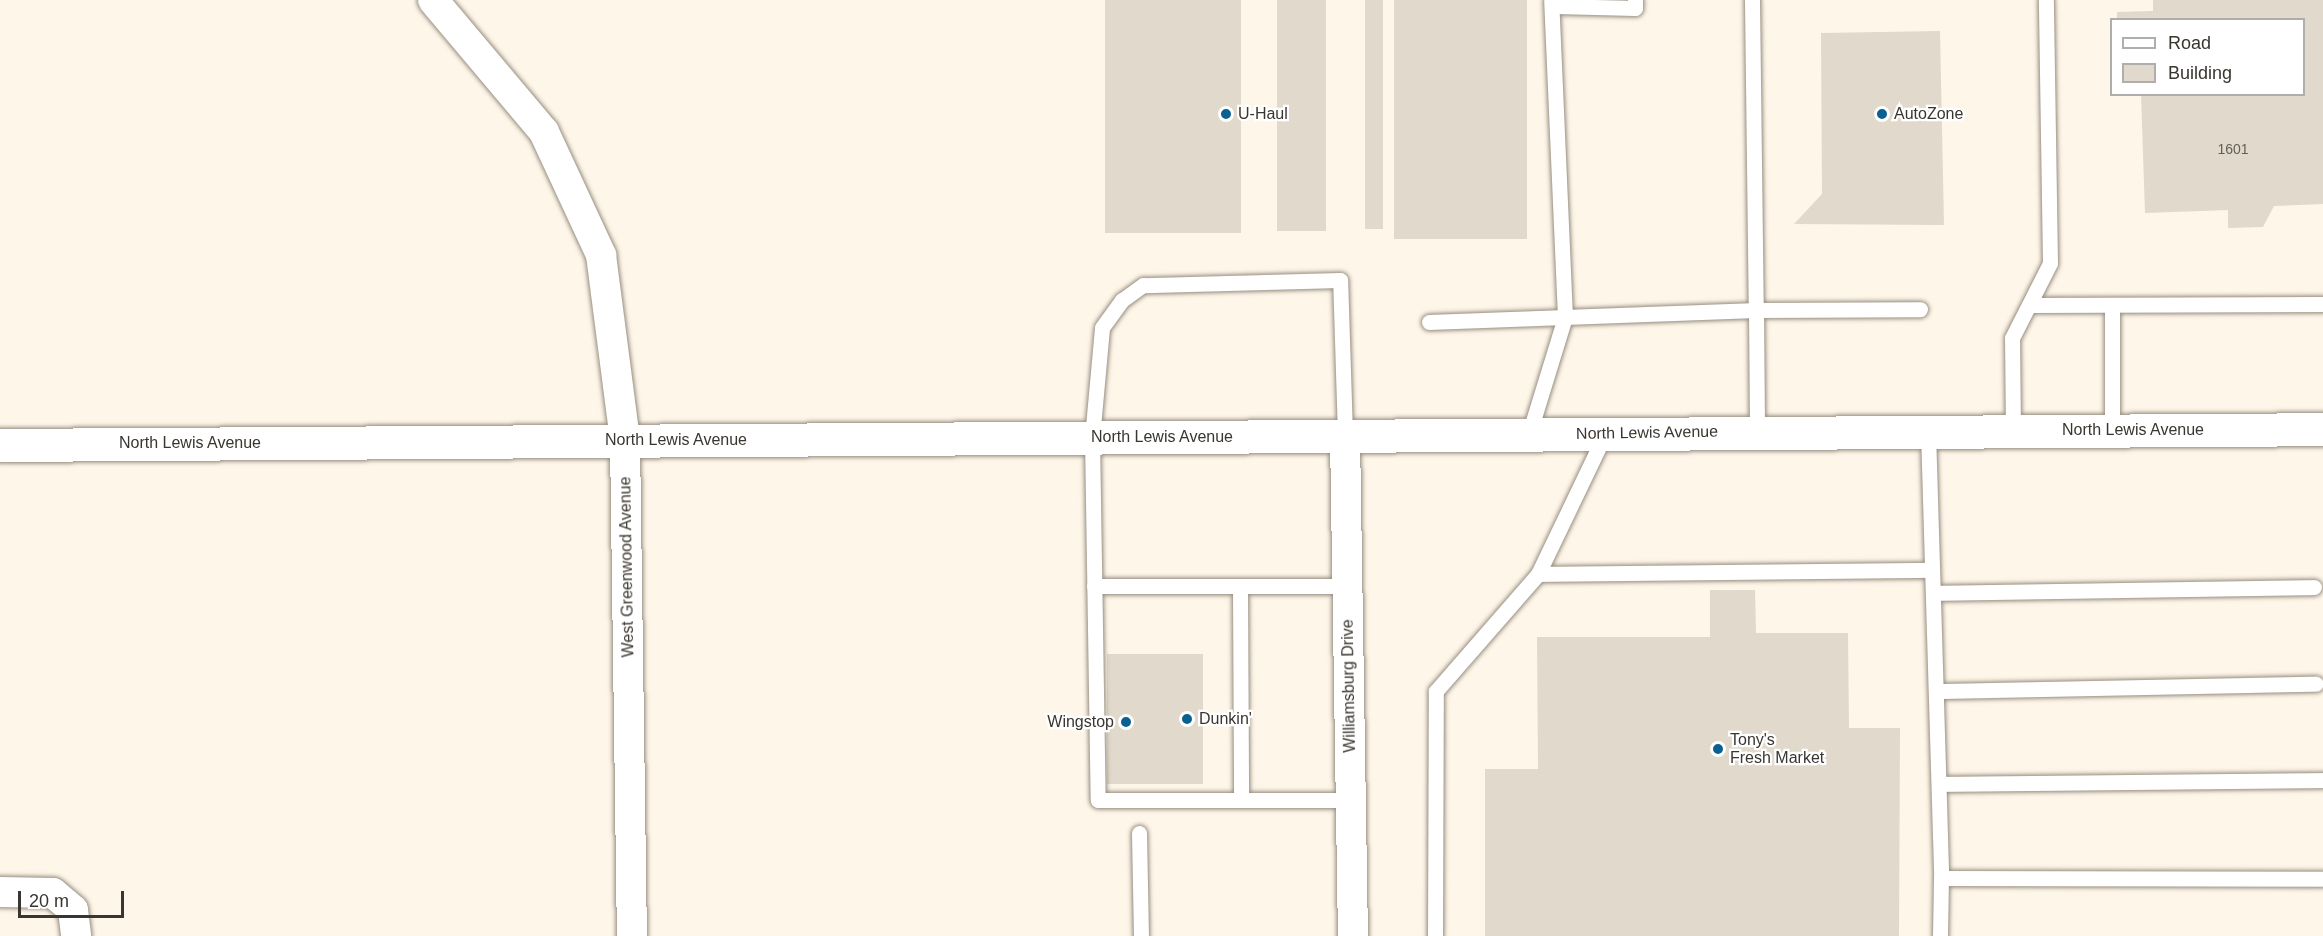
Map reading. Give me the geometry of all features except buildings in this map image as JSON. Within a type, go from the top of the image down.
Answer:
[{"type":"main road","name":"North Lewis Avenue","points":[[0,445],[2323,429]]},
{"type":"street","name":"West Greenwood Avenue","points":[[433,0],[559,156],[601,255],[626,440],[632,936]]},
{"type":"street","name":"Williamsburg Drive","points":[[1345,435],[1353,936]]},
{"type":"street","points":[[0,892],[53,893],[73,910],[76,936]]},
{"type":"lane","points":[[1529,434],[1565,317],[1552,3],[1635,8],[1635,0]]},
{"type":"lane","points":[[1752,0],[1757,432]]},
{"type":"lane","points":[[2013,431],[2012,338],[2050,263],[2046,0]]},
{"type":"lane","points":[[1345,435],[1340,280],[1143,285],[1122,300],[1102,328],[1092,437],[1098,800],[1350,800]]},
{"type":"lane","points":[[2029,305],[2323,304]]},
{"type":"lane","points":[[2112,305],[2112,430]]},
{"type":"lane","points":[[1428,322],[1756,310],[1920,309]]},
{"type":"lane","points":[[1928,431],[1939,784],[1940,936]]},
{"type":"lane","points":[[1435,936],[1436,691],[1538,574],[1605,434]]},
{"type":"lane","points":[[1538,574],[1932,570]]},
{"type":"lane","points":[[1094,586],[1347,586]]},
{"type":"lane","points":[[1240,586],[1241,800]]},
{"type":"lane","points":[[1933,593],[2314,586]]},
{"type":"lane","points":[[1936,691],[2316,684]]},
{"type":"lane","points":[[1939,784],[2323,780]]},
{"type":"lane","points":[[1139,833],[1141,936]]},
{"type":"lane","points":[[1941,878],[2323,879]]},
{"type":"place","name":"U-Haul","points":[[1226,114]]},
{"type":"place","name":"AutoZone","points":[[1882,114]]},
{"type":"place","name":"Dunkin'","points":[[1187,719]]},
{"type":"place","name":"Wingstop","points":[[1126,722]]},
{"type":"place","name":"Tony's Fresh Market","points":[[1718,749]]}]
